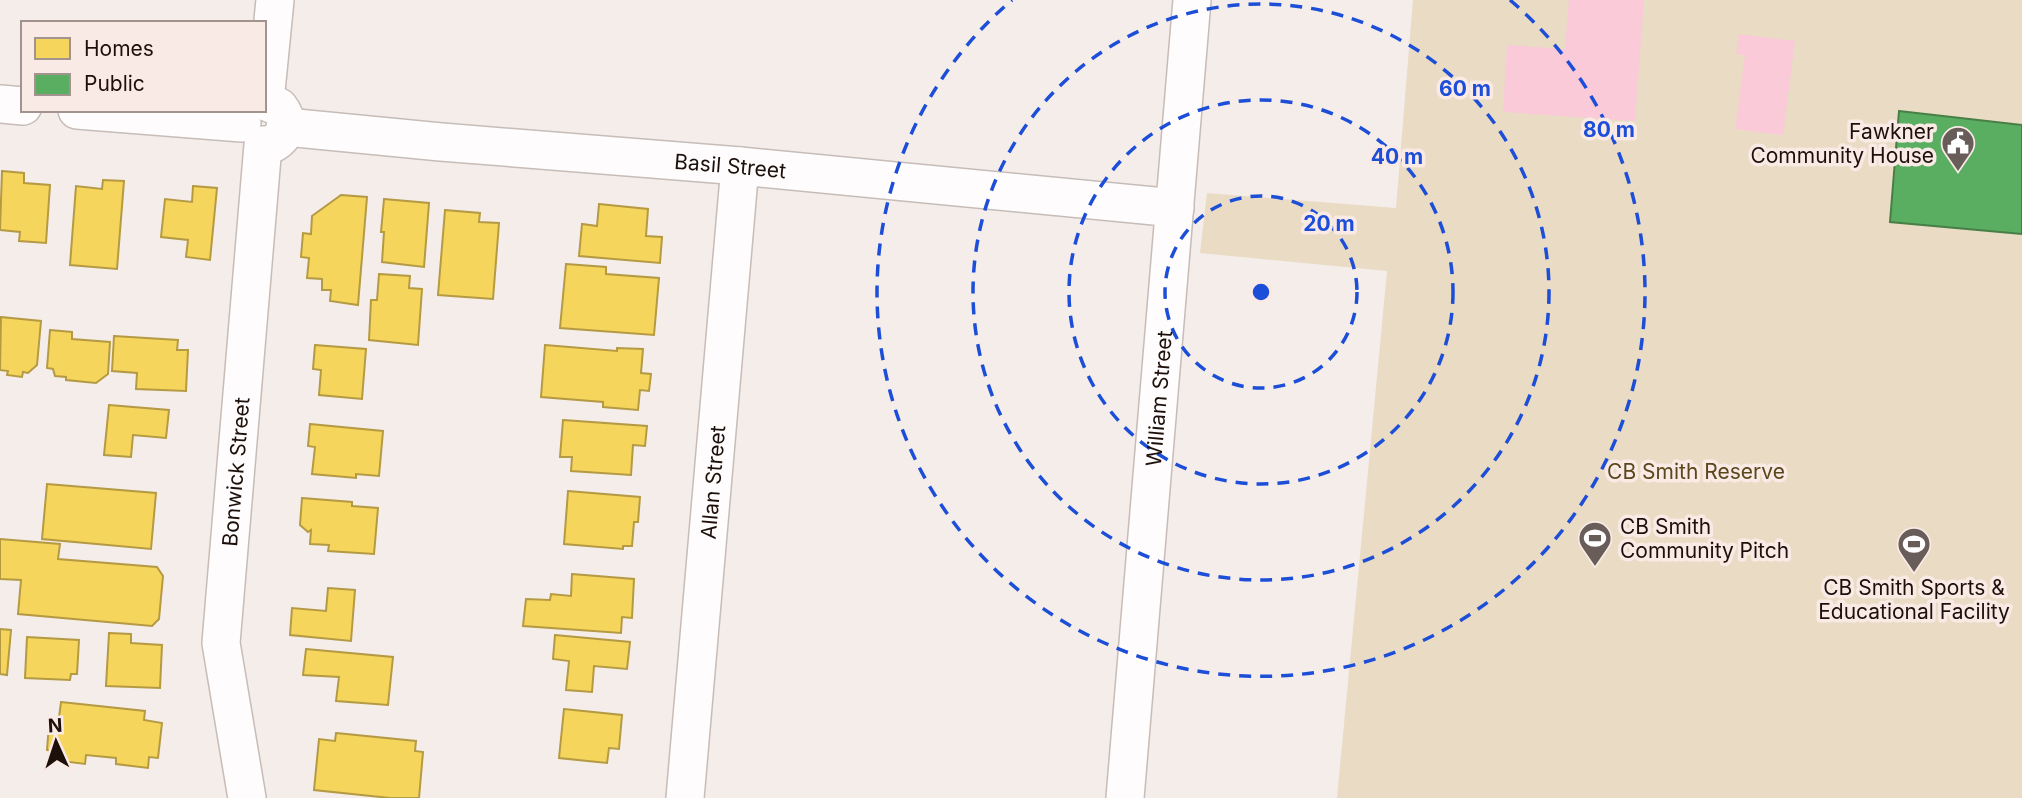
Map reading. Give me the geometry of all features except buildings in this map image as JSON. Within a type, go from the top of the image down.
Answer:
[{"type":"street","name":"Bonwick Street","points":[[266,76],[275,0]]},
{"type":"street","name":"William Street","points":[[1125,798],[1192,0]]},
{"type":"street","points":[[0,104],[21,106]]},
{"type":"street","name":"Basil Street","points":[[123,112],[261,118],[441,142],[740,166],[1175,208]]},
{"type":"street","name":"Bonwick Street","points":[[247,798],[221,643],[261,118]]},
{"type":"street","name":"Allan Street","points":[[685,798],[740,166]]},
{"type":"green space","name":"CB Smith Reserve","points":[[1413,0],[2022,0],[2022,798],[1337,798],[1387,271],[1200,253],[1207,193],[1396,208]]},
{"type":"shaded area","points":[[1569,0],[1644,0],[1635,121],[1503,112],[1507,45],[1565,49]]},
{"type":"shaded area","points":[[1739,34],[1795,41],[1783,135],[1735,129],[1745,55],[1736,54]]},
{"type":"place","name":"Fawkner Community House","points":[[1958,173]]},
{"type":"place","name":"CB Smith Community Pitch","points":[[1595,568]]},
{"type":"place","name":"CB Smith Sports & Educational Facility","points":[[1914,574]]}]
